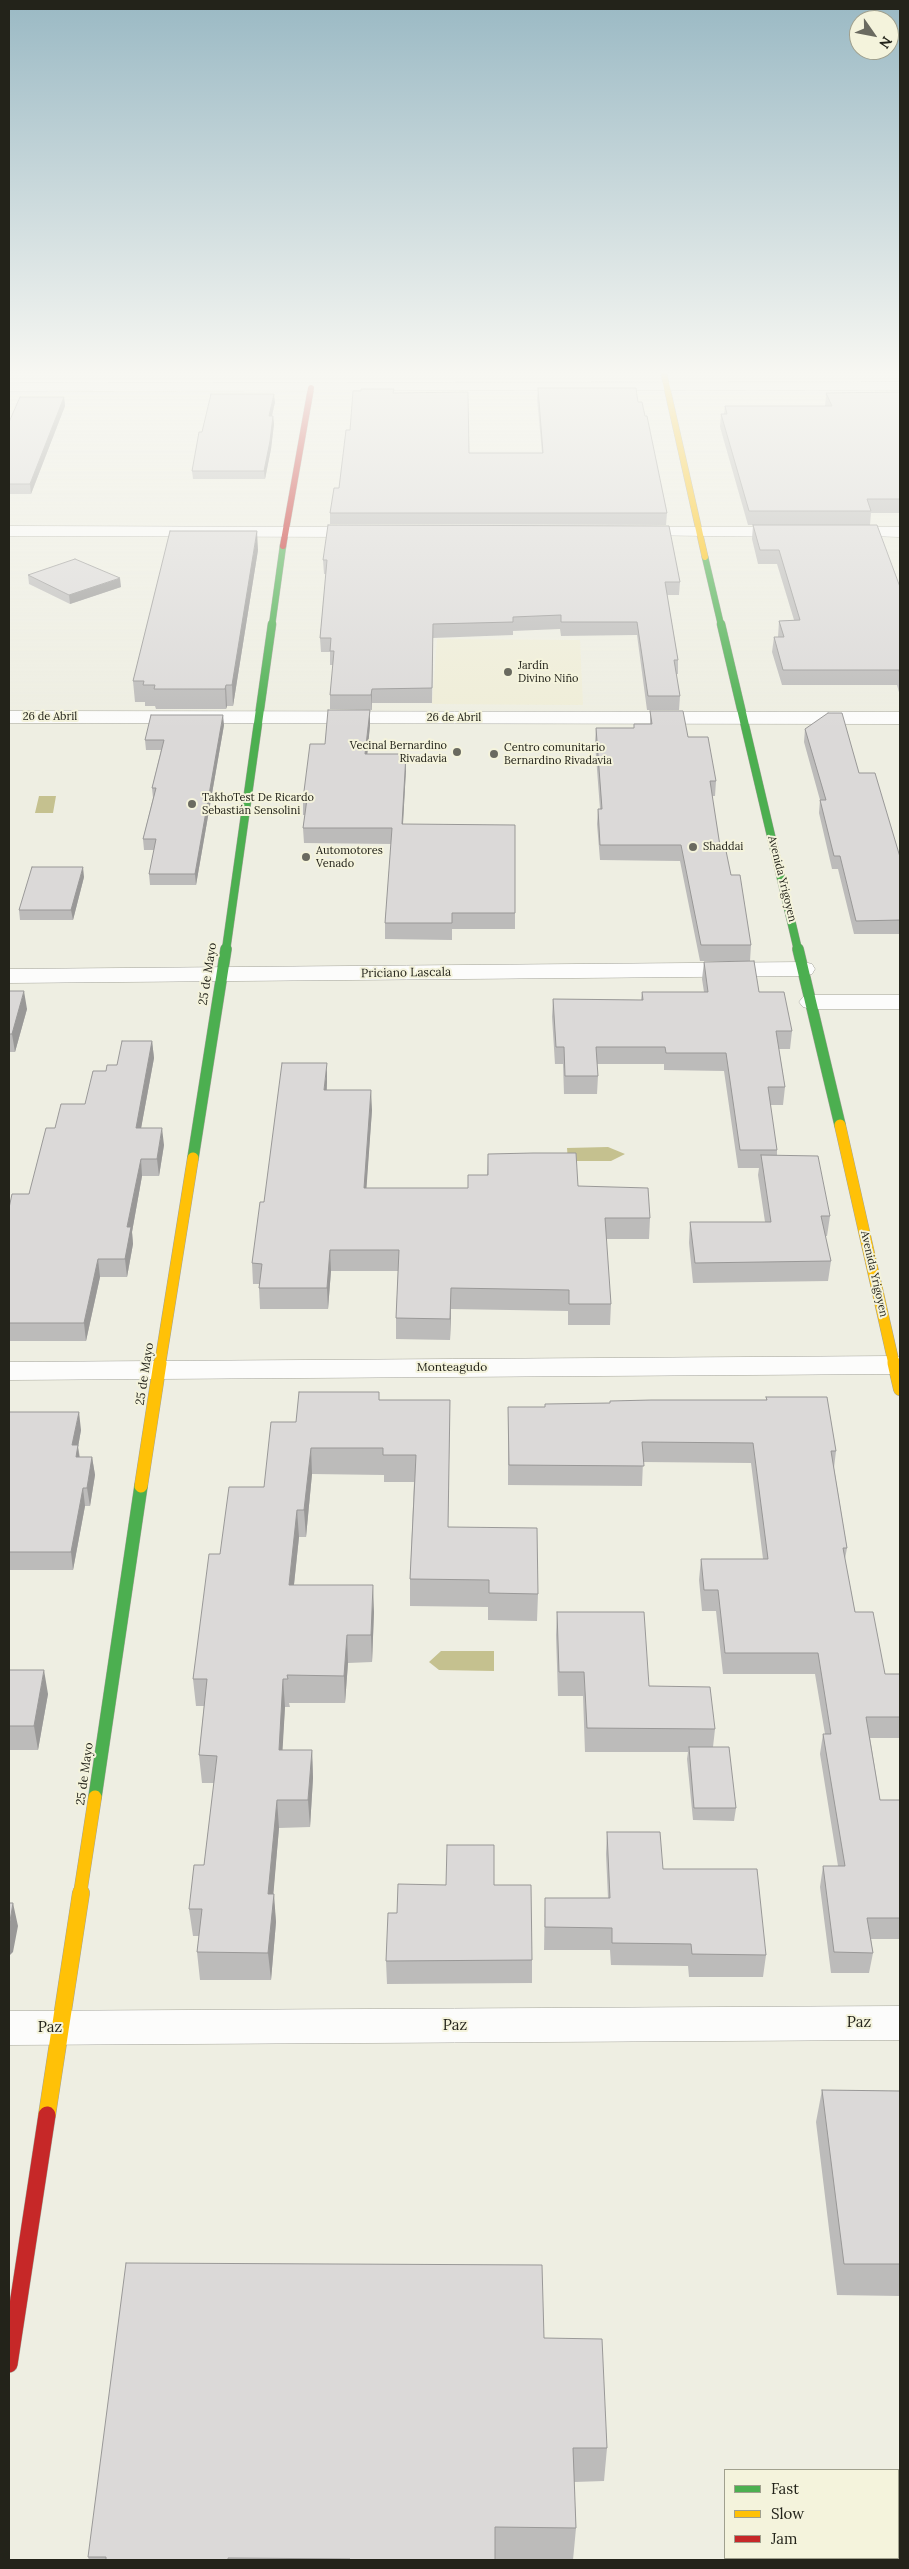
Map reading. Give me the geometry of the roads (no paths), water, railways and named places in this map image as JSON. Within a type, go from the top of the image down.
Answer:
[{"type":"street","name":"25 de Mayo","points":[[9,2364],[159,1370],[222,975],[292,490]]},
{"type":"street","name":"Avenida Yrigoyen","points":[[690,490],[742,718],[812,1002],[898,1377]]},
{"type":"street","points":[[9,531],[384,532]]},
{"type":"street","points":[[621,532],[800,532]]},
{"type":"street","points":[[830,532],[900,532]]},
{"type":"street","name":"26 de Abril","points":[[9,717],[900,718]]},
{"type":"street","name":"Priciano Lascala","points":[[9,976],[804,969]]},
{"type":"street","points":[[812,1002],[900,1002]]},
{"type":"street","name":"Monteagudo","points":[[9,1371],[159,1370],[898,1377]]},
{"type":"street","name":"Paz","points":[[9,2028],[900,2022]]},
{"type":"place","name":"Jardín Divino Niño","points":[[508,672]]},
{"type":"place","name":"Vecinal Bernardino Rivadavia","points":[[457,752]]},
{"type":"place","name":"Centro comunitario Bernardino Rivadavia","points":[[494,754]]},
{"type":"place","name":"TakhoTest De Ricardo Sebastián Sensolini","points":[[192,804]]},
{"type":"place","name":"Shaddai","points":[[693,847]]},
{"type":"place","name":"Automotores Venado","points":[[306,857]]}]
